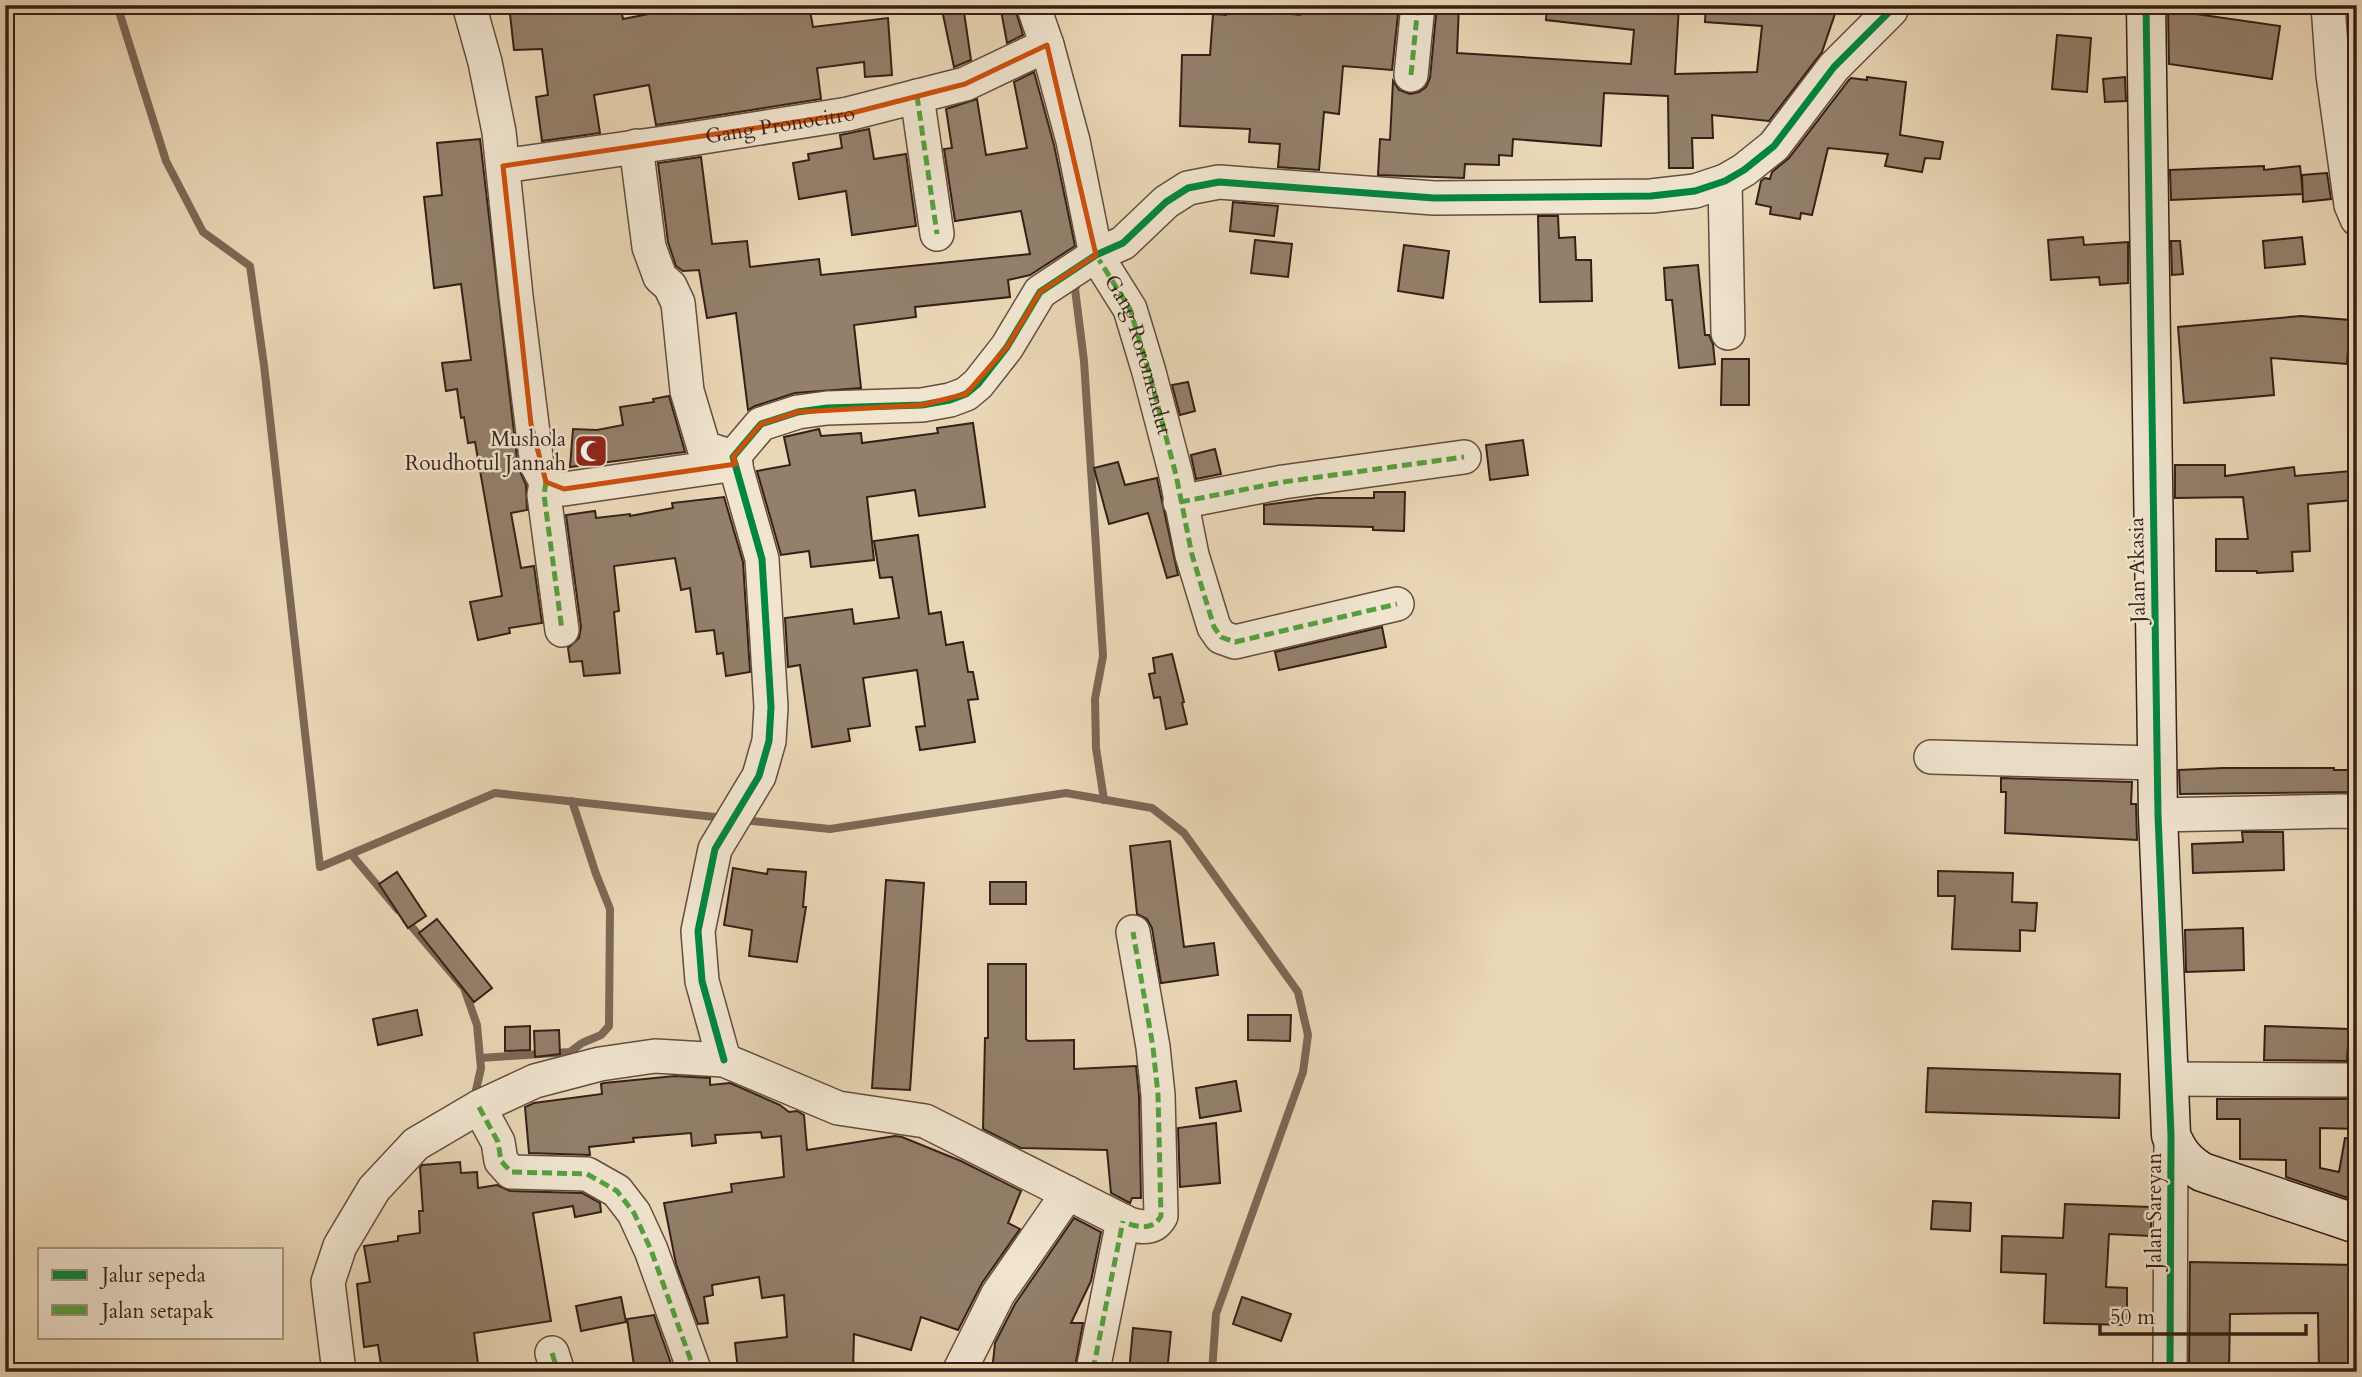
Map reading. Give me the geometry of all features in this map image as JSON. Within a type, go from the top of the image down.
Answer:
[{"type":"street","points":[[469,5],[485,62],[503,166],[537,465],[546,482],[554,488],[564,489],[734,461],[761,424],[798,412],[827,408],[922,405],[966,394],[978,384],[1007,347],[1040,292],[1096,255],[1123,243],[1167,202],[1188,188],[1219,183],[1434,198],[1651,196],[1695,191],[1724,181],[1744,170],[1774,146],[1834,66],[1885,7]]},
{"type":"street","name":"Gang Roromendut","points":[[1033,5],[1047,45],[1073,141],[1096,255],[1130,309],[1176,475],[1192,555],[1214,627],[1221,637],[1235,642],[1397,604]]},
{"type":"street","points":[[1411,75],[1418,5]]},
{"type":"street","name":"Jalan Akasia","points":[[2146,5],[2158,814],[2171,1135]]},
{"type":"street","points":[[2338,17],[2333,75],[2351,205],[2357,219]]},
{"type":"street","name":"Gang Pronocitro","points":[[503,166],[848,114],[965,84],[1047,45]]},
{"type":"street","points":[[917,96],[937,234]]},
{"type":"street","points":[[636,146],[649,247],[660,277],[670,286],[678,303],[687,391],[704,448],[734,461]]},
{"type":"street","points":[[1724,181],[1728,332]]},
{"type":"street","points":[[1180,502],[1283,482],[1464,457]]},
{"type":"street","points":[[724,1060],[702,981],[698,931],[715,849],[759,776],[769,741],[771,707],[762,559],[734,461]]},
{"type":"street","points":[[546,482],[544,495],[562,631]]},
{"type":"street","points":[[1931,757],[2158,763]]},
{"type":"street","points":[[2158,814],[2357,812]]},
{"type":"street","points":[[339,1372],[328,1282],[340,1246],[374,1189],[415,1144],[480,1107],[535,1081],[600,1064],[655,1056],[724,1060],[838,1108],[925,1121],[1123,1222],[1141,1227],[1155,1224],[1161,1216],[1157,1083],[1133,932]]},
{"type":"street","points":[[2169,1079],[2349,1080]]},
{"type":"street","points":[[480,1107],[498,1142],[501,1161],[512,1172],[587,1174],[617,1191],[634,1213],[650,1250],[695,1372]]},
{"type":"street","points":[[2171,1135],[2176,1149],[2187,1163],[2202,1172],[2357,1224]]},
{"type":"street","name":"Jalan Sareyan","points":[[2170,1372],[2171,1135]]},
{"type":"street","points":[[958,1372],[998,1294],[1068,1193]]},
{"type":"street","points":[[1093,1370],[1123,1222]]},
{"type":"highlighted area","points":[[1047,45],[1096,255],[1040,292],[1007,347],[966,394],[922,405],[798,412],[761,424],[733,457],[736,464],[564,489],[546,482],[531,424],[503,166],[848,114],[965,84]]},
{"type":"building","points":[[509,5],[620,5],[623,19],[664,11],[663,5],[809,5],[813,27],[888,18],[892,75],[865,77],[864,62],[817,68],[821,99],[656,125],[649,85],[594,95],[600,133],[542,141],[536,97],[548,95],[542,49],[514,50]]},
{"type":"building","points":[[941,5],[963,5],[971,60],[954,67]]},
{"type":"building","points":[[1000,5],[1014,5],[1023,35],[1007,43]]},
{"type":"building","points":[[1227,5],[1253,5],[1253,10],[1300,15],[1301,6],[1399,5],[1392,70],[1343,66],[1339,114],[1324,112],[1319,170],[1278,167],[1280,144],[1249,142],[1250,129],[1180,126],[1182,55],[1210,55],[1213,14],[1226,15]]},
{"type":"building","points":[[1437,5],[1459,5],[1457,53],[1631,64],[1634,30],[1546,20],[1547,5],[1679,5],[1675,74],[1757,72],[1762,26],[1705,22],[1706,5],[1838,5],[1822,52],[1769,121],[1712,115],[1713,138],[1692,138],[1693,168],[1669,168],[1668,96],[1604,93],[1601,146],[1513,139],[1512,156],[1499,155],[1499,165],[1465,164],[1464,178],[1378,175],[1380,139],[1390,140],[1393,81],[1399,90],[1410,94],[1426,87],[1430,78]]},
{"type":"building","points":[[2168,10],[2280,26],[2272,79],[2169,64]]},
{"type":"building","points":[[2349,23],[2357,23],[2357,89],[2354,89],[2352,73]]},
{"type":"building","points":[[2057,35],[2091,38],[2087,92],[2052,89]]},
{"type":"building","points":[[1034,72],[1054,145],[1075,246],[1030,275],[1008,280],[1010,297],[915,307],[916,317],[854,325],[861,388],[795,393],[748,410],[736,313],[707,318],[699,270],[683,271],[676,266],[668,242],[658,163],[701,157],[712,244],[747,241],[750,267],[819,259],[821,275],[1030,254],[1021,211],[955,221],[944,149],[952,148],[946,109],[977,99],[986,155],[1027,148],[1014,82]]},
{"type":"building","points":[[1867,77],[1906,82],[1900,135],[1943,142],[1940,159],[1925,158],[1922,172],[1885,166],[1888,154],[1828,148],[1812,215],[1801,213],[1800,219],[1770,214],[1771,207],[1756,204],[1761,181],[1770,179],[1772,172],[1789,158],[1849,80],[1867,80]]},
{"type":"building","points":[[2125,77],[2126,101],[2105,102],[2103,79]]},
{"type":"building","points":[[869,129],[874,159],[906,154],[916,226],[852,235],[846,191],[799,199],[793,163],[809,160],[808,154],[842,148],[840,135]]},
{"type":"building","points":[[480,139],[518,467],[526,485],[527,510],[511,513],[521,568],[534,566],[542,623],[509,628],[510,633],[478,640],[470,602],[502,596],[475,442],[468,443],[457,389],[446,391],[442,363],[471,360],[461,284],[434,288],[424,197],[442,195],[437,143]]},
{"type":"building","points":[[2264,166],[2264,170],[2300,166],[2303,194],[2171,200],[2170,170]]},
{"type":"building","points":[[2327,173],[2331,199],[2303,202],[2302,175]]},
{"type":"building","points":[[1233,202],[1278,206],[1274,236],[1230,231]]},
{"type":"building","points":[[1538,216],[1558,216],[1559,238],[1575,237],[1576,260],[1591,260],[1592,301],[1540,302]]},
{"type":"building","points":[[2083,237],[2084,245],[2128,242],[2128,283],[2100,285],[2099,277],[2051,280],[2048,240]]},
{"type":"building","points":[[2302,237],[2305,264],[2265,268],[2263,241]]},
{"type":"building","points":[[1255,240],[1292,244],[1288,277],[1251,273]]},
{"type":"building","points":[[2171,241],[2180,241],[2183,274],[2172,275]]},
{"type":"building","points":[[1404,245],[1449,251],[1443,298],[1398,291]]},
{"type":"building","points":[[1698,265],[1705,335],[1709,335],[1713,344],[1715,364],[1679,368],[1672,300],[1666,300],[1664,268]]},
{"type":"building","points":[[2301,316],[2350,320],[2347,364],[2271,358],[2274,395],[2184,403],[2178,327]]},
{"type":"building","points":[[1722,359],[1749,359],[1749,405],[1721,405]]},
{"type":"building","points":[[1188,382],[1195,411],[1180,415],[1172,385]]},
{"type":"building","points":[[669,396],[685,452],[570,467],[573,429],[597,430],[623,425],[620,407],[654,402],[653,399]]},
{"type":"building","points":[[973,423],[985,507],[919,516],[915,490],[867,497],[874,560],[811,567],[809,551],[781,555],[757,471],[790,465],[784,437],[819,429],[821,436],[861,433],[862,443],[938,433],[937,428]]},
{"type":"building","points":[[1523,440],[1528,475],[1490,480],[1486,445]]},
{"type":"building","points":[[1215,449],[1221,474],[1196,479],[1191,455]]},
{"type":"building","points":[[1118,462],[1125,485],[1157,478],[1178,575],[1167,578],[1148,513],[1109,524],[1094,468]]},
{"type":"building","points":[[2175,465],[2225,465],[2225,476],[2294,467],[2295,476],[2351,471],[2354,500],[2308,504],[2310,551],[2292,552],[2293,571],[2216,571],[2216,539],[2248,539],[2243,497],[2175,498]]},
{"type":"building","points":[[1374,492],[1405,492],[1404,531],[1373,530],[1373,527],[1264,524],[1264,505],[1317,498],[1374,498]]},
{"type":"building","points":[[724,497],[743,562],[750,672],[726,676],[723,653],[717,654],[714,630],[696,632],[690,588],[681,590],[675,558],[614,566],[619,611],[614,612],[620,673],[584,676],[582,661],[570,662],[568,648],[579,638],[581,627],[566,515],[595,511],[596,518],[630,516],[673,508],[672,503]]},
{"type":"building","points":[[918,535],[929,614],[941,612],[946,645],[963,642],[968,672],[973,672],[978,699],[968,700],[975,742],[920,750],[916,727],[925,726],[917,670],[863,678],[870,726],[848,729],[850,741],[812,747],[800,665],[788,667],[785,618],[852,609],[854,624],[899,618],[892,577],[880,578],[874,541]]},
{"type":"building","points":[[1382,627],[1386,647],[1279,670],[1275,652]]},
{"type":"building","points":[[1172,654],[1187,724],[1166,729],[1160,697],[1154,698],[1149,674],[1155,673],[1153,658]]},
{"type":"building","points":[[2179,770],[2357,770],[2357,792],[2180,794]]},
{"type":"building","points":[[2001,778],[2132,782],[2131,804],[2136,804],[2137,840],[2005,833],[2006,792],[2001,792]]},
{"type":"building","points":[[2242,832],[2283,832],[2284,870],[2193,873],[2192,844],[2243,842]]},
{"type":"building","points":[[1170,841],[1184,947],[1214,943],[1218,975],[1161,983],[1152,928],[1147,919],[1137,914],[1130,846]]},
{"type":"building","points":[[733,868],[767,874],[768,869],[806,872],[803,907],[806,907],[797,962],[749,956],[752,930],[724,925]]},
{"type":"building","points":[[1938,871],[2013,873],[2012,902],[2037,903],[2035,931],[2020,930],[2020,951],[1952,949],[1955,896],[1938,896]]},
{"type":"building","points":[[397,872],[426,916],[408,928],[379,884]]},
{"type":"building","points":[[886,880],[924,883],[910,1090],[872,1088]]},
{"type":"building","points":[[990,882],[1026,882],[1026,904],[990,904]]},
{"type":"building","points":[[437,919],[492,988],[474,1002],[419,933]]},
{"type":"building","points":[[2243,928],[2244,970],[2186,972],[2185,930]]},
{"type":"building","points":[[988,964],[1026,964],[1028,1041],[1074,1040],[1074,1069],[1136,1066],[1141,1198],[1132,1198],[1130,1203],[1111,1193],[1107,1150],[1021,1148],[983,1129],[985,1038],[988,1038]]},
{"type":"building","points":[[417,1010],[422,1035],[378,1045],[373,1019]]},
{"type":"building","points":[[1248,1015],[1291,1015],[1290,1041],[1248,1040]]},
{"type":"building","points":[[530,1026],[530,1050],[505,1051],[505,1027]]},
{"type":"building","points":[[2265,1026],[2349,1029],[2347,1061],[2264,1060]]},
{"type":"building","points":[[559,1030],[560,1054],[535,1057],[534,1031]]},
{"type":"building","points":[[1928,1068],[2120,1074],[2119,1118],[1926,1112]]},
{"type":"building","points":[[675,1076],[710,1078],[710,1085],[730,1083],[780,1105],[789,1112],[797,1111],[804,1115],[807,1150],[902,1137],[961,1161],[1021,1191],[1008,1223],[1020,1229],[982,1283],[958,1330],[921,1317],[911,1350],[854,1334],[853,1370],[790,1372],[789,1363],[738,1370],[735,1343],[787,1337],[784,1295],[762,1298],[759,1277],[712,1285],[713,1295],[704,1297],[708,1323],[698,1324],[676,1264],[664,1203],[732,1192],[731,1184],[784,1177],[781,1136],[762,1138],[761,1132],[715,1135],[716,1143],[692,1146],[691,1133],[633,1138],[634,1142],[589,1147],[590,1155],[529,1153],[525,1107],[534,1103],[602,1094],[601,1084],[604,1083]]},
{"type":"building","points":[[1236,1081],[1241,1111],[1200,1118],[1196,1088]]},
{"type":"building","points":[[2357,1097],[2357,1129],[2320,1128],[2320,1168],[2339,1172],[2345,1138],[2357,1139],[2357,1201],[2286,1177],[2286,1160],[2240,1159],[2240,1119],[2217,1119],[2217,1099]]},
{"type":"building","points":[[1216,1123],[1220,1183],[1180,1187],[1178,1128]]},
{"type":"building","points":[[460,1162],[461,1173],[477,1172],[478,1188],[497,1185],[510,1191],[582,1193],[600,1203],[601,1212],[575,1217],[573,1206],[533,1213],[551,1321],[474,1333],[479,1372],[382,1372],[378,1345],[364,1347],[357,1284],[370,1282],[364,1246],[398,1241],[398,1236],[420,1233],[419,1211],[423,1211],[420,1168],[422,1165]]},
{"type":"building","points":[[1933,1201],[1971,1203],[1970,1231],[1931,1229]]},
{"type":"building","points":[[2065,1204],[2151,1207],[2151,1236],[2109,1234],[2106,1287],[2127,1288],[2127,1325],[2044,1323],[2046,1274],[2001,1272],[2002,1236],[2063,1238]]},
{"type":"building","points":[[1074,1218],[1101,1232],[1091,1281],[1071,1323],[1083,1323],[1074,1372],[992,1372],[995,1343],[1015,1304]]},
{"type":"building","points":[[2190,1262],[2357,1265],[2357,1372],[2319,1372],[2318,1313],[2230,1314],[2229,1372],[2189,1372]]},
{"type":"building","points":[[621,1297],[626,1322],[581,1331],[576,1306]]},
{"type":"building","points":[[1242,1297],[1291,1314],[1281,1341],[1233,1324]]},
{"type":"building","points":[[654,1315],[674,1372],[635,1372],[627,1319]]},
{"type":"building","points":[[1133,1328],[1171,1332],[1167,1372],[1129,1372]]},
{"type":"waterway","points":[[117,5],[166,161],[203,232],[250,266],[264,365],[320,867],[495,793],[724,818]]},
{"type":"waterway","points":[[1078,282],[1075,289],[1084,361],[1103,656],[1095,699],[1096,748],[1104,800]]},
{"type":"waterway","points":[[743,820],[830,829],[1066,793],[1152,808],[1184,833],[1298,992],[1308,1035],[1303,1072],[1216,1314],[1212,1372]]},
{"type":"waterway","points":[[474,1099],[481,1068],[480,1058],[570,1052],[582,1043],[601,1035],[609,1026],[610,909],[572,801]]},
{"type":"waterway","points":[[351,854],[398,910]]},
{"type":"waterway","points":[[406,920],[464,988],[477,1025],[480,1058]]},
{"type":"marked path","points":[[1411,75],[1418,5]]},
{"type":"marked path","points":[[1873,5],[1891,10]]},
{"type":"marked path","points":[[917,96],[937,234]]},
{"type":"marked path","points":[[1096,255],[1130,309],[1176,475],[1192,555],[1214,627],[1221,637],[1235,642],[1397,604]]},
{"type":"marked path","points":[[1180,502],[1283,482],[1464,457]]},
{"type":"marked path","points":[[546,482],[544,495],[562,630]]},
{"type":"marked path","points":[[1129,1224],[1147,1226],[1155,1223],[1161,1216],[1158,1095],[1153,1047],[1133,932]]},
{"type":"marked path","points":[[479,1107],[498,1142],[501,1161],[511,1172],[587,1174],[617,1191],[634,1213],[651,1250],[695,1372]]},
{"type":"marked path","points":[[1093,1370],[1123,1221]]},
{"type":"marked path","points":[[552,1353],[558,1372]]},
{"type":"cycle path","points":[[724,1060],[702,981],[698,931],[715,849],[759,776],[769,741],[771,707],[762,559],[733,457],[761,424],[798,412],[827,408],[922,405],[966,394],[978,384],[1007,347],[1040,292],[1096,255],[1123,243],[1166,202],[1188,188],[1219,182],[1434,198],[1651,196],[1695,191],[1725,181],[1774,146],[1834,67],[1893,5]]},
{"type":"cycle path","points":[[2146,5],[2158,815],[2171,1135],[2170,1372]]},
{"type":"place","name":"Mushola Roudhotul Jannah","points":[[591,451]]}]
